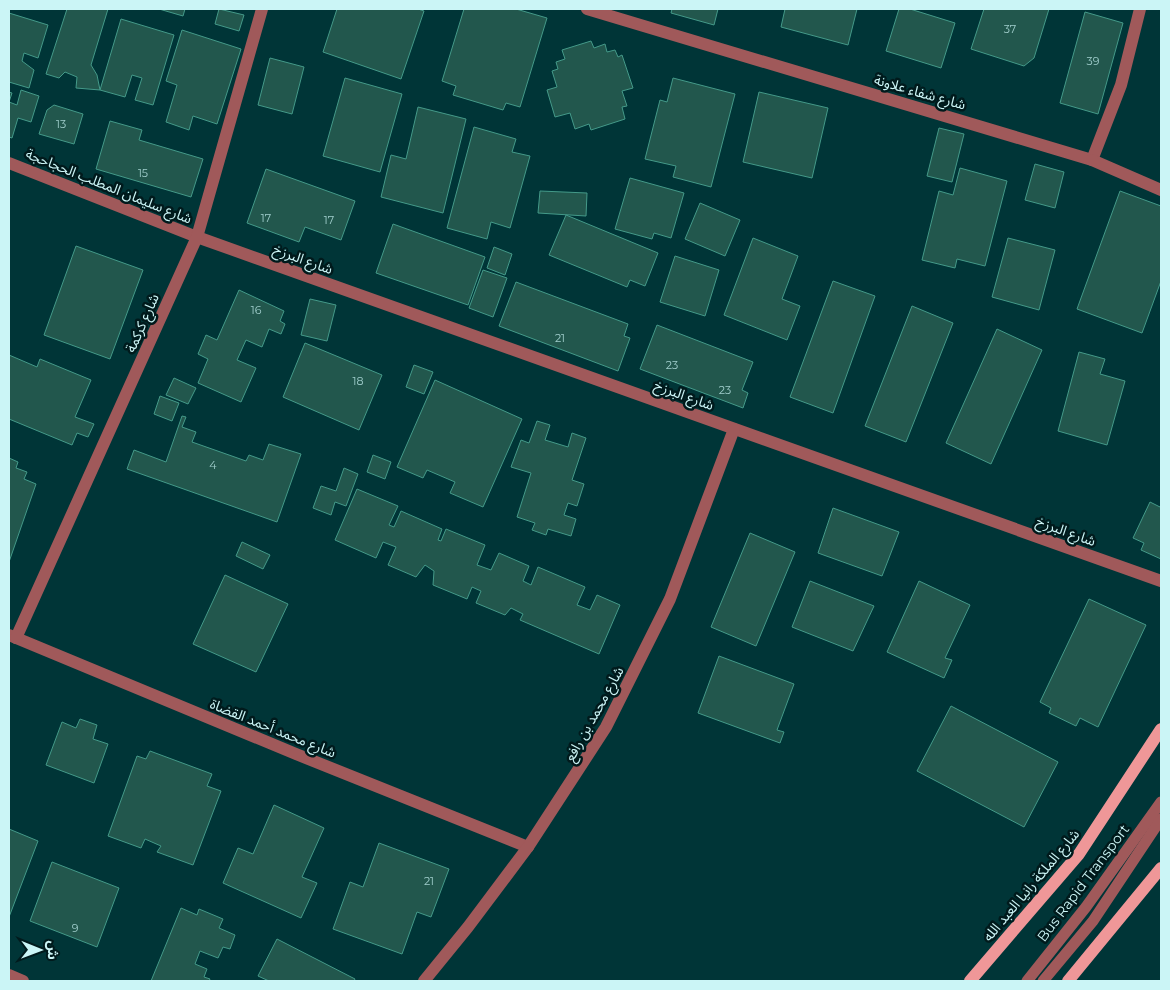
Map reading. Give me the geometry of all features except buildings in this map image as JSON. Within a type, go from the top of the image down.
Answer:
[{"type":"main road","name":"شارع الملكة رانيا العبد الله","points":[[970,981],[1078,854],[1161,729]]},
{"type":"main road","points":[[1068,981],[1161,868]]},
{"type":"street","name":"شارع كركمة","points":[[12,636],[197,237],[262,9]]},
{"type":"street","name":"شارع شفاء علاونة","points":[[587,9],[1092,160],[1161,190]]},
{"type":"street","points":[[1092,160],[1121,86],[1140,9]]},
{"type":"street","name":"شارع سليمان المطلب الحجاحجة","points":[[9,162],[197,237]]},
{"type":"street","name":"شارع البرزخ","points":[[197,237],[1161,581]]},
{"type":"street","name":"شارع محمد بن رافع","points":[[424,981],[468,927],[528,846],[606,727],[670,599],[734,429]]},
{"type":"street","name":"شارع محمد أحمد القضاة","points":[[12,636],[296,754],[528,846]]},
{"type":"street","points":[[9,975],[23,981]]},
{"type":"lane","name":"Bus Rapid Transport","points":[[1028,981],[1086,907],[1161,802]]},
{"type":"lane","name":"Bus Rapid Transport","points":[[1043,981],[1093,921],[1161,819]]}]
